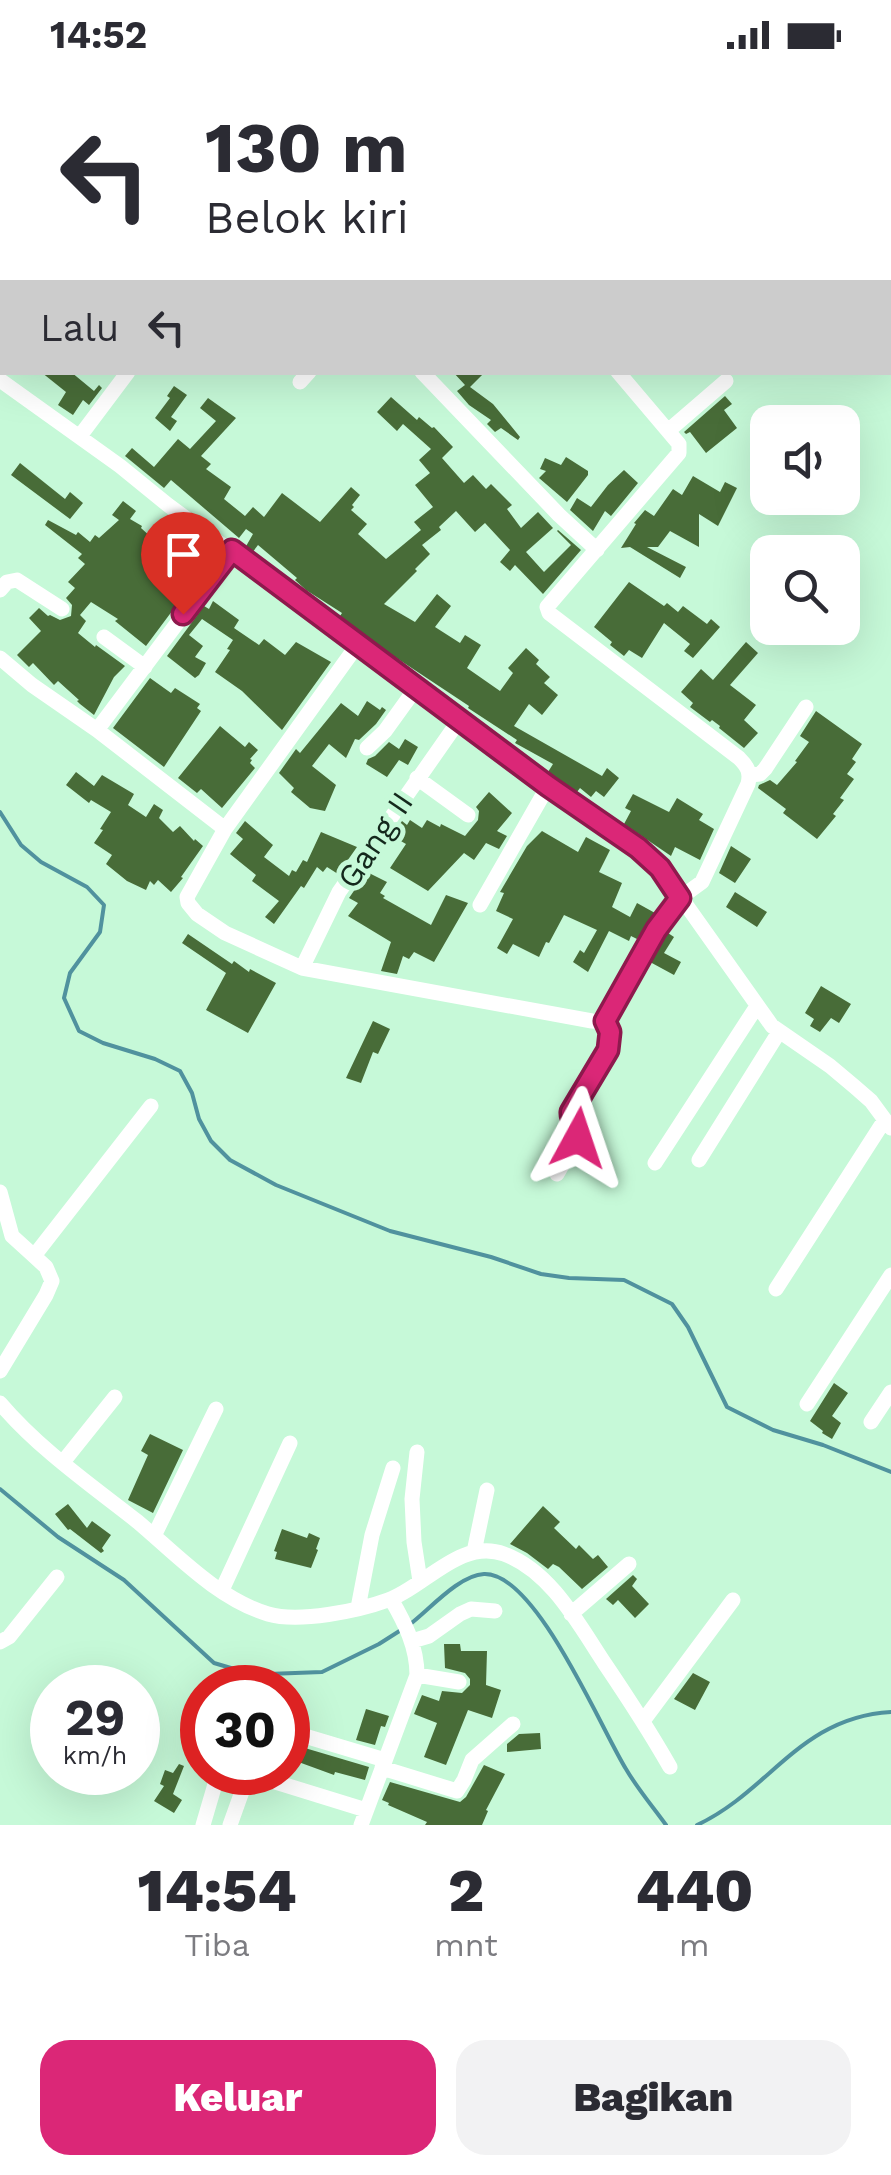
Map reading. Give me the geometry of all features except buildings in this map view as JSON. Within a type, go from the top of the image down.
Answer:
[{"type":"street","points":[[80,436],[126,375]]},
{"type":"street","points":[[425,375],[596,550]]},
{"type":"street","points":[[605,1021],[656,930],[680,898],[702,882],[750,775],[738,758],[547,607],[679,453],[679,444],[621,375]]},
{"type":"street","points":[[0,380],[548,786],[638,848],[660,868],[779,1032],[830,1066],[871,1102],[888,1124],[776,1288]]},
{"type":"street","points":[[668,430],[726,381]]},
{"type":"street","points":[[98,730],[232,550]]},
{"type":"street","points":[[0,590],[7,582],[16,580],[62,609]]},
{"type":"street","points":[[104,638],[146,668]]},
{"type":"street","points":[[358,644],[225,830],[187,894],[188,903],[225,933],[302,968],[605,1021]]},
{"type":"street","points":[[0,658],[225,830]]},
{"type":"street","points":[[367,748],[385,731],[416,688]]},
{"type":"street","points":[[750,775],[765,769],[806,708]]},
{"type":"street","name":"Gang II","points":[[302,968],[339,892],[460,718]]},
{"type":"street","points":[[417,778],[468,814]]},
{"type":"street","points":[[480,905],[548,786]]},
{"type":"street","points":[[654,1163],[757,1006]]},
{"type":"street","points":[[557,1174],[578,1138],[570,1116],[572,1109],[608,1050],[610,1032],[605,1021]]},
{"type":"street","points":[[699,1160],[779,1032]]},
{"type":"street","points":[[34,1256],[151,1106]]},
{"type":"street","points":[[0,1192],[12,1236],[46,1267],[52,1281],[0,1371]]},
{"type":"street","points":[[807,1404],[891,1275]]},
{"type":"street","points":[[871,1422],[891,1392]]},
{"type":"street","points":[[63,1462],[115,1397]]},
{"type":"street","points":[[0,1403],[63,1462],[222,1590],[246,1605],[283,1617],[322,1615],[391,1600],[474,1552],[488,1550],[527,1565],[572,1614],[670,1767]]},
{"type":"street","points":[[154,1536],[216,1409]]},
{"type":"street","points":[[222,1590],[290,1443]]},
{"type":"street","points":[[418,1452],[412,1499],[420,1581]]},
{"type":"street","points":[[358,1608],[372,1535],[393,1468]]},
{"type":"street","points":[[474,1552],[487,1490]]},
{"type":"street","points":[[572,1614],[629,1564]]},
{"type":"street","points":[[0,1642],[58,1577]]},
{"type":"street","points":[[306,1795],[363,1818],[417,1675],[417,1658],[391,1600]]},
{"type":"street","points":[[643,1722],[733,1600]]},
{"type":"street","points":[[410,1638],[429,1636],[471,1608],[495,1611]]},
{"type":"street","points":[[417,1675],[459,1682]]},
{"type":"street","points":[[310,1738],[457,1791],[476,1756],[514,1724]]},
{"type":"street","points":[[202,1825],[211,1795]]},
{"type":"street","points":[[230,1825],[241,1795]]},
{"type":"waterway","points":[[0,812],[21,845],[41,862],[87,887],[104,905],[100,932],[70,973],[64,998],[79,1031],[180,1071],[211,1141],[230,1160],[276,1185],[390,1231],[541,1274],[624,1280],[672,1304],[688,1327],[727,1407],[773,1430],[891,1472]]},
{"type":"waterway","points":[[0,1489],[58,1537],[124,1580],[214,1663],[268,1674],[322,1672],[401,1630]]},
{"type":"waterway","points":[[409,1625],[465,1580],[484,1574],[504,1580],[525,1598],[545,1624],[626,1769],[666,1825]]},
{"type":"waterway","points":[[697,1825],[723,1811],[809,1741],[833,1727],[891,1712]]},
{"type":"route","points":[[183,614],[232,550],[660,868],[680,898],[656,930],[605,1021],[610,1032],[608,1050],[571,1112],[578,1138]]}]
